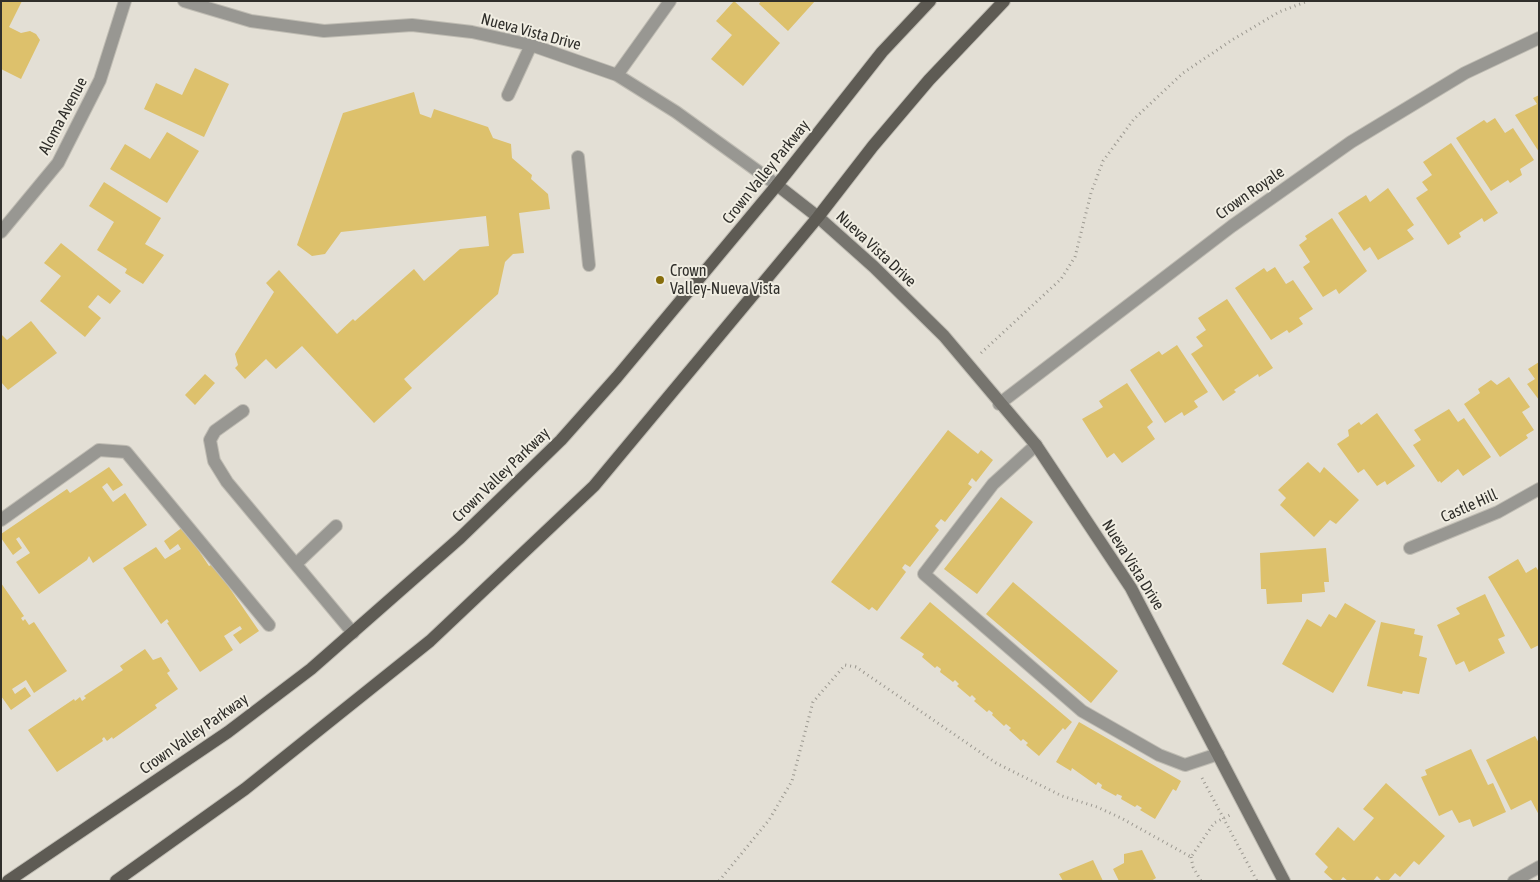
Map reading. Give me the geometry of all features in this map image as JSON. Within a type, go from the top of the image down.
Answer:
[{"type":"main road","name":"Crown Valley Parkway","points":[[8,881],[228,732],[353,633],[460,538],[561,440],[670,315],[882,52],[930,1]]},
{"type":"main road","points":[[116,881],[245,789],[333,721],[430,641],[594,486],[818,218],[873,146],[923,87],[1004,1]]},
{"type":"street","name":"Aloma Avenue","points":[[1,232],[58,164],[100,80],[125,1]]},
{"type":"street","name":"Nueva Vista Drive","points":[[184,1],[252,21],[315,30],[412,25],[472,32],[531,45],[617,75],[676,112],[818,218],[874,267],[944,336],[999,404],[1036,445],[1131,588],[1284,881]]},
{"type":"street","points":[[617,75],[670,1]]},
{"type":"street","name":"Crown Royale","points":[[999,404],[1232,226],[1351,142],[1465,73],[1539,38]]},
{"type":"street","points":[[508,95],[531,45]]},
{"type":"street","points":[[578,157],[589,265]]},
{"type":"street","points":[[243,411],[215,431],[210,440],[214,461],[227,482],[353,633]]},
{"type":"street","points":[[1036,445],[993,484],[924,574],[1082,711],[1159,755],[1186,765],[1218,754]]},
{"type":"street","points":[[1,520],[99,450],[126,452],[269,625]]},
{"type":"street","name":"Castle Hill","points":[[1410,548],[1498,512],[1539,489]]},
{"type":"street","points":[[296,564],[336,526]]},
{"type":"street","points":[[1514,881],[1539,867]]},
{"type":"path","points":[[967,364],[1061,279],[1075,257],[1091,193],[1103,161],[1134,119],[1183,73],[1232,40],[1279,12],[1308,1]]},
{"type":"path","points":[[719,881],[768,820],[792,781],[813,702],[845,665],[856,667],[864,672],[1004,768],[1062,796],[1097,807],[1121,818],[1191,857]]},
{"type":"path","points":[[1194,762],[1257,881]]},
{"type":"path","points":[[1201,881],[1193,867],[1191,857],[1214,823],[1247,809]]},
{"type":"building","points":[[1,1],[22,1],[9,27],[21,33],[30,31],[36,34],[40,40],[21,79],[1,69]]},
{"type":"building","points":[[734,1],[780,43],[743,86],[711,59],[732,35],[716,21]]},
{"type":"building","points":[[761,1],[815,1],[788,31],[759,4]]},
{"type":"building","points":[[195,68],[229,84],[204,137],[144,109],[156,83],[182,95]]},
{"type":"building","points":[[414,92],[420,114],[431,118],[434,109],[488,127],[493,138],[511,144],[512,158],[532,175],[531,179],[548,194],[550,209],[519,213],[524,253],[513,254],[505,262],[498,294],[404,379],[412,388],[374,423],[302,346],[276,369],[266,359],[245,379],[235,368],[238,365],[235,354],[274,292],[266,283],[279,270],[337,334],[353,319],[355,321],[414,269],[424,281],[460,249],[489,246],[486,216],[341,232],[325,254],[312,256],[297,245],[343,113]]},
{"type":"building","points":[[1539,95],[1539,152],[1515,115],[1537,104],[1533,98]]},
{"type":"building","points":[[1495,118],[1505,133],[1513,128],[1534,160],[1520,169],[1522,175],[1510,183],[1508,180],[1491,191],[1456,138],[1484,120],[1487,123]]},
{"type":"building","points":[[167,132],[199,151],[167,203],[110,169],[125,144],[150,159]]},
{"type":"building","points":[[1451,143],[1498,213],[1484,222],[1482,218],[1459,233],[1461,237],[1448,245],[1416,198],[1428,190],[1422,182],[1432,175],[1423,162]]},
{"type":"building","points":[[104,182],[161,218],[145,244],[164,255],[143,284],[125,273],[127,269],[97,250],[114,222],[89,206]]},
{"type":"building","points":[[1388,188],[1414,225],[1407,230],[1414,239],[1378,260],[1370,247],[1364,251],[1338,213],[1366,195],[1370,202]]},
{"type":"building","points":[[1332,218],[1367,271],[1339,294],[1336,289],[1323,297],[1303,267],[1310,262],[1299,245],[1307,239],[1305,236]]},
{"type":"building","points":[[61,243],[121,291],[110,304],[98,295],[88,307],[101,318],[85,337],[40,301],[61,276],[44,263]]},
{"type":"building","points":[[1275,267],[1286,284],[1293,280],[1313,309],[1299,318],[1303,324],[1289,333],[1287,330],[1271,340],[1235,288],[1264,268],[1267,272]]},
{"type":"building","points":[[1227,299],[1273,368],[1259,377],[1258,374],[1234,390],[1236,392],[1223,401],[1191,354],[1203,346],[1196,337],[1206,330],[1198,318]]},
{"type":"building","points":[[31,321],[57,353],[8,390],[1,382],[1,334],[7,340]]},
{"type":"building","points":[[1177,345],[1208,392],[1194,401],[1198,407],[1184,416],[1182,412],[1165,423],[1130,370],[1159,351],[1162,355]]},
{"type":"building","points":[[1539,362],[1539,400],[1527,384],[1535,379],[1528,369]]},
{"type":"building","points":[[205,374],[215,383],[195,405],[185,395]]},
{"type":"building","points":[[1509,377],[1530,407],[1522,412],[1534,430],[1526,435],[1528,438],[1500,457],[1464,404],[1480,393],[1478,389],[1491,380],[1497,385]]},
{"type":"building","points":[[1127,383],[1153,422],[1147,427],[1155,439],[1122,463],[1114,453],[1107,458],[1082,419],[1103,407],[1099,401]]},
{"type":"building","points":[[1449,409],[1458,422],[1464,418],[1491,457],[1463,476],[1458,469],[1441,483],[1440,481],[1438,482],[1413,445],[1421,440],[1414,430]]},
{"type":"building","points":[[1377,413],[1415,466],[1387,485],[1385,481],[1377,486],[1364,469],[1358,473],[1337,444],[1349,436],[1348,430],[1359,422],[1361,425]]},
{"type":"building","points":[[948,430],[978,454],[981,450],[993,460],[976,482],[972,478],[968,484],[972,487],[945,522],[941,519],[935,526],[939,530],[910,567],[905,564],[902,568],[906,572],[877,611],[872,607],[869,610],[831,582]]},
{"type":"building","points":[[1308,462],[1320,473],[1324,467],[1359,500],[1336,524],[1330,520],[1314,537],[1280,505],[1286,498],[1278,490]]},
{"type":"building","points":[[109,467],[123,485],[113,491],[107,483],[102,487],[113,502],[125,493],[147,525],[93,563],[89,556],[87,560],[39,594],[16,562],[30,553],[19,537],[16,539],[22,548],[13,555],[1,538],[1,534],[67,489],[70,493]]},
{"type":"building","points":[[1001,497],[1033,522],[977,594],[944,569]]},
{"type":"building","points":[[183,527],[209,566],[213,564],[259,631],[240,644],[233,635],[242,629],[240,626],[224,636],[233,650],[200,672],[167,623],[169,622],[167,619],[161,624],[123,568],[156,547],[165,559],[181,549],[178,544],[170,550],[164,541]]},
{"type":"building","points":[[1326,548],[1329,582],[1324,582],[1325,592],[1302,594],[1302,602],[1267,604],[1266,589],[1261,589],[1260,553]]},
{"type":"building","points":[[1518,559],[1526,573],[1536,567],[1539,572],[1539,645],[1531,649],[1488,577]]},
{"type":"building","points":[[1013,582],[1118,671],[1091,703],[986,614]]},
{"type":"building","points":[[1,583],[24,616],[21,618],[23,621],[25,619],[29,625],[34,622],[67,671],[34,693],[26,680],[12,689],[15,694],[25,687],[31,696],[11,710],[1,696]]},
{"type":"building","points":[[1485,594],[1505,636],[1498,639],[1505,653],[1469,672],[1464,661],[1456,665],[1437,625],[1460,614],[1456,608]]},
{"type":"building","points":[[930,602],[1072,722],[1065,730],[1063,728],[1039,756],[1026,745],[1028,743],[1023,739],[1021,741],[1009,730],[1011,728],[1006,724],[1004,726],[992,715],[993,713],[989,710],[987,712],[974,701],[976,699],[972,695],[970,697],[957,686],[959,684],[955,680],[953,682],[940,672],[941,669],[937,666],[935,668],[922,657],[924,654],[900,638]]},
{"type":"building","points":[[1345,603],[1376,621],[1333,693],[1282,664],[1307,619],[1321,627],[1329,614],[1336,618]]},
{"type":"building","points":[[1381,622],[1415,629],[1414,634],[1423,636],[1419,656],[1427,658],[1419,694],[1403,691],[1402,694],[1367,686]]},
{"type":"building","points":[[145,649],[153,660],[161,657],[170,671],[167,673],[178,689],[155,705],[157,708],[113,739],[112,737],[107,741],[104,737],[103,741],[57,772],[28,730],[74,699],[75,701],[80,697],[82,701],[86,698],[84,696],[123,670],[120,666]]},
{"type":"building","points":[[1079,722],[1181,781],[1176,791],[1173,789],[1155,819],[1140,810],[1142,808],[1137,805],[1135,807],[1121,799],[1122,796],[1117,794],[1116,796],[1101,788],[1102,785],[1098,782],[1096,785],[1072,768],[1071,771],[1056,762]]},
{"type":"building","points":[[1535,736],[1539,743],[1539,815],[1531,800],[1511,810],[1486,760]]},
{"type":"building","points":[[1471,749],[1488,785],[1493,783],[1506,812],[1473,827],[1470,819],[1459,823],[1452,810],[1439,816],[1421,777],[1427,775],[1425,770]]},
{"type":"building","points":[[1386,783],[1445,836],[1419,865],[1414,861],[1400,877],[1395,873],[1388,881],[1382,881],[1377,876],[1373,881],[1348,881],[1343,877],[1340,881],[1334,881],[1324,872],[1328,867],[1315,854],[1338,827],[1354,841],[1374,818],[1363,809]]},
{"type":"building","points":[[1142,850],[1156,878],[1151,881],[1119,881],[1113,869],[1124,863],[1124,854]]},
{"type":"building","points":[[1093,860],[1103,881],[1063,881],[1059,874]]},
{"type":"place","name":"Crown Valley-Nueva Vista","points":[[660,280]]}]
